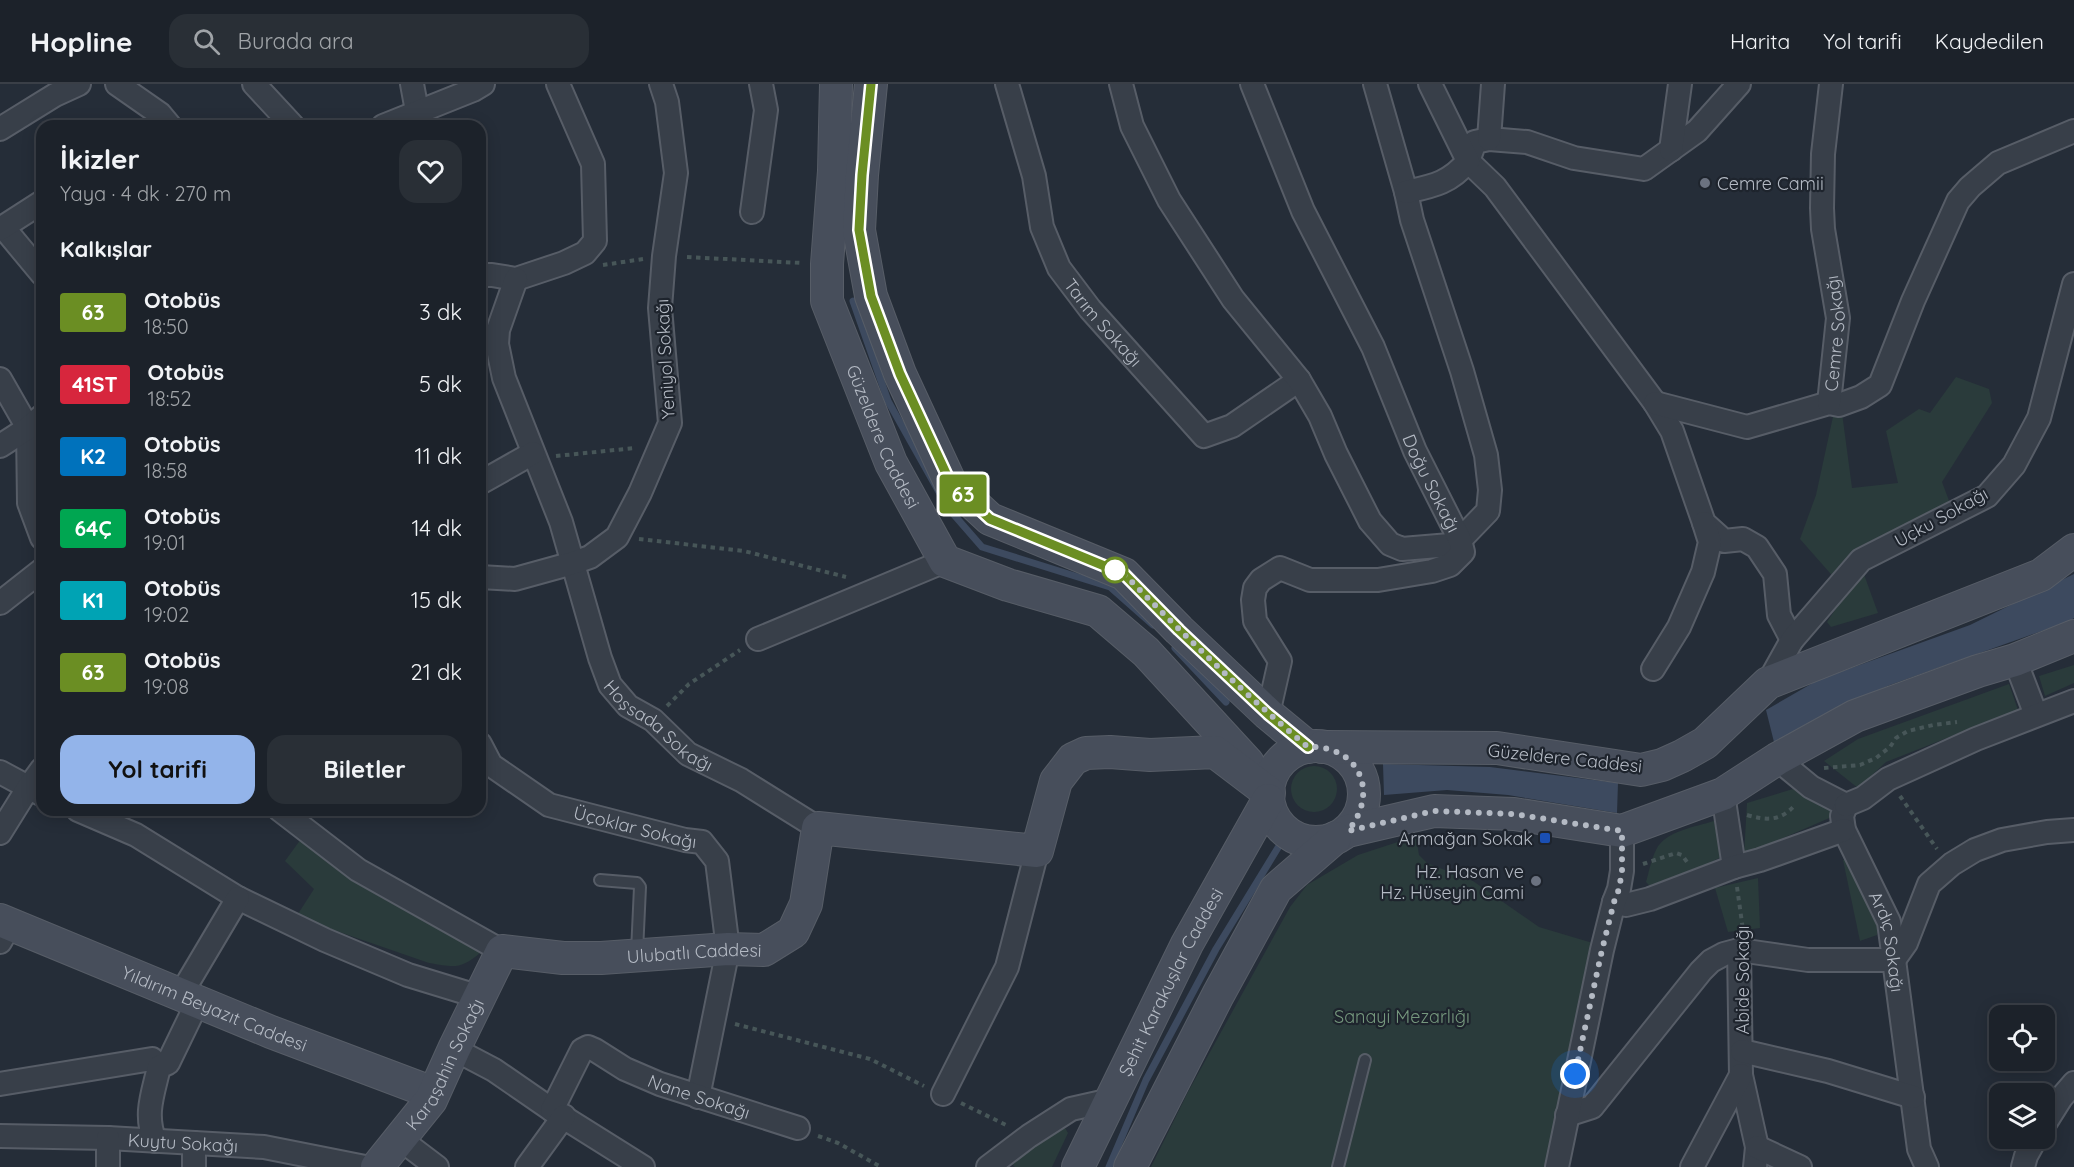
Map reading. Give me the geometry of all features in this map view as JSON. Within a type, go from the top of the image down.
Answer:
[{"type":"main road","name":"Güzeldere Caddesi","points":[[836,84],[827,301],[891,463],[945,561]]},
{"type":"main road","points":[[871,84],[859,230],[871,296],[900,374],[950,482],[990,519],[1124,574],[1179,630],[1268,714],[1315,747]]},
{"type":"main road","points":[[827,301],[838,289],[846,287],[858,288],[871,296]]},
{"type":"main road","name":"Güzeldere Caddesi","points":[[1315,747],[1497,748],[1641,770],[1662,765],[1705,742],[1768,683],[2041,575],[2074,550]]},
{"type":"main road","points":[[945,561],[1008,585],[1098,611],[1146,652],[1269,793]]},
{"type":"main road","points":[[1130,1167],[1218,995],[1276,889],[1342,835],[1358,818],[1364,803],[1364,788],[1360,773],[1350,760],[1337,751],[1315,747],[1294,752],[1282,760],[1274,772],[1269,793],[1272,814],[1281,827],[1292,836],[1306,841],[1320,842],[1342,835],[1434,811],[1514,814],[1622,831],[1724,801],[1777,759],[1855,716],[1978,671],[2015,660],[2074,636]]},
{"type":"main road","points":[[819,828],[1037,851],[1056,781],[1073,759],[1086,753],[1150,755],[1215,752],[1269,793]]},
{"type":"main road","name":"Şehit Karakuşlar Caddesi","points":[[1078,1167],[1187,944],[1269,793]]},
{"type":"main road","name":"Ulubatlı Caddesi","points":[[502,951],[563,958],[601,958],[728,949],[764,950],[793,932],[806,904],[819,828]]},
{"type":"main road","name":"Yıldırım Beyazıt Caddesi","points":[[4,928],[433,1093]]},
{"type":"main road","name":"Karaşahin Sokağı","points":[[377,1167],[431,1100],[502,951]]},
{"type":"street","points":[[0,129],[55,95],[79,84]]},
{"type":"street","points":[[117,84],[141,91],[157,120]]},
{"type":"street","points":[[254,84],[287,120]]},
{"type":"street","points":[[412,84],[417,111]]},
{"type":"street","points":[[397,120],[483,84]]},
{"type":"street","points":[[486,275],[516,279],[564,263],[585,253],[595,241],[593,164],[558,84]]},
{"type":"street","name":"Yeniyol Sokağı","points":[[486,577],[515,579],[573,563],[590,557],[617,537],[640,493],[670,423],[660,308],[664,256],[676,173],[667,102],[661,84]]},
{"type":"street","points":[[752,212],[766,110],[761,84]]},
{"type":"street","name":"Tarım Sokağı","points":[[1007,84],[1034,177],[1042,227],[1059,268],[1090,309],[1204,436],[1232,426],[1299,380]]},
{"type":"street","points":[[1121,84],[1132,126],[1169,200],[1233,298],[1299,380],[1320,416],[1336,454],[1370,521],[1382,537],[1390,544],[1402,549],[1450,545],[1460,540],[1488,511],[1490,490],[1486,455],[1462,371],[1412,220],[1375,84]]},
{"type":"street","name":"Doğu Sokağı","points":[[1252,84],[1303,211],[1373,347],[1415,451],[1460,540],[1463,552],[1450,565],[1378,580],[1310,580],[1280,568],[1261,580],[1255,588],[1253,600],[1255,621],[1280,661],[1268,714]]},
{"type":"street","points":[[1430,84],[1468,160],[1495,187],[1655,403],[1672,431],[1710,542],[1703,572],[1679,627],[1653,669]]},
{"type":"street","points":[[1489,139],[1493,84]]},
{"type":"street","points":[[1671,150],[1680,84]]},
{"type":"street","points":[[1406,192],[1439,184],[1458,174],[1468,160],[1475,142],[1489,139],[1527,142],[1574,158],[1644,169],[1697,132],[1739,84]]},
{"type":"street","name":"Cemre Sokağı","points":[[1830,403],[1838,318],[1823,229],[1822,208],[1823,154],[1831,84]]},
{"type":"street","points":[[1655,403],[1747,427],[1830,403],[1839,405],[1861,397],[1880,385],[1913,301],[1958,201],[1970,187],[1998,163],[2074,131]]},
{"type":"street","points":[[36,206],[2,228],[36,267]]},
{"type":"street","name":"Hoşsada Sokağı","points":[[516,279],[498,330],[497,344],[504,378],[561,522],[600,658],[610,685],[628,706],[653,720],[688,754],[741,780],[819,828]]},
{"type":"street","name":"Uçku Sokağı","points":[[1768,683],[1792,640],[1861,560],[1987,496],[2014,465],[2039,418],[2073,294]]},
{"type":"street","points":[[0,379],[36,424]]},
{"type":"street","points":[[0,446],[36,426]]},
{"type":"street","points":[[36,435],[29,503],[36,522]]},
{"type":"street","points":[[486,480],[534,455]]},
{"type":"street","points":[[1704,524],[1724,541],[1743,539],[1758,547],[1775,574],[1779,615],[1792,640]]},
{"type":"street","points":[[758,639],[945,561]]},
{"type":"street","points":[[0,603],[36,575]]},
{"type":"street","points":[[2015,660],[2036,715]]},
{"type":"street","points":[[1614,902],[1626,905],[1667,894],[1734,867],[1844,830],[1842,816],[1846,805],[1863,798],[1888,779],[1976,739],[2074,701]]},
{"type":"street","name":"Üçoklar Sokağı","points":[[486,755],[491,765],[549,805],[685,840],[702,842],[717,861],[728,949],[699,1097]]},
{"type":"street","points":[[1777,759],[1808,785],[1846,805]]},
{"type":"street","points":[[0,772],[35,791],[0,832]]},
{"type":"street","points":[[1724,801],[1734,867]]},
{"type":"street","points":[[92,816],[136,835],[238,898],[325,940],[408,975],[480,997]]},
{"type":"street","name":"Ulubatlı Caddesi","points":[[288,816],[358,870],[502,951]]},
{"type":"street","name":"Ardıç Sokağı","points":[[1844,830],[1889,922],[1919,1149],[1927,1167]]},
{"type":"street","points":[[1567,1115],[1592,1107],[1711,961],[1739,950],[1808,960],[1894,960],[1906,943],[1929,884],[1950,867],[1975,850],[2002,840],[2074,830]]},
{"type":"street","points":[[1564,1164],[1567,1115],[1614,902],[1619,889],[1622,871],[1622,831]]},
{"type":"street","points":[[943,1094],[1007,967],[1037,851]]},
{"type":"street","points":[[159,1067],[168,1063],[190,998],[238,898]]},
{"type":"street","name":"Abide Sokağı","points":[[1739,950],[1741,1075],[1756,1157]]},
{"type":"street","name":"Nane Sokağı","points":[[558,1113],[582,1050],[588,1047],[625,1069],[660,1084],[798,1128]]},
{"type":"street","points":[[454,1049],[494,1070],[643,1167]]},
{"type":"street","points":[[1742,1051],[1828,1071],[1913,1097]]},
{"type":"street","points":[[0,1084],[152,1059],[159,1067]]},
{"type":"street","points":[[155,1141],[150,1128],[149,1114],[159,1067]]},
{"type":"street","points":[[1692,1167],[1741,1075]]},
{"type":"street","points":[[2055,1108],[2074,1083]]},
{"type":"street","points":[[992,1166],[1029,1136],[1071,1109],[1111,1100]]},
{"type":"street","points":[[527,1167],[558,1113]]},
{"type":"street","name":"Kuytu Sokağı","points":[[0,1136],[108,1138],[264,1147],[365,1167]]},
{"type":"street","points":[[108,1138],[108,1167]]},
{"type":"street","points":[[400,1139],[437,1167]]},
{"type":"street","points":[[194,1143],[194,1167]]},
{"type":"street","points":[[2023,1167],[2030,1149]]},
{"type":"street","points":[[1756,1157],[1800,1167]]},
{"type":"lane","points":[[600,880],[637,883],[640,887],[637,956]]},
{"type":"lane","points":[[1338,1167],[1365,1060]]},
{"type":"path","points":[[564,263],[582,268],[664,256],[827,264]]},
{"type":"path","points":[[534,455],[660,446]]},
{"type":"path","points":[[617,537],[744,551],[884,587]]},
{"type":"path","points":[[653,720],[689,684],[758,639]]},
{"type":"path","points":[[1724,801],[1758,818],[1775,819],[1784,816],[1791,809],[1821,768],[1860,765],[1876,758],[1890,747],[1896,738],[1908,731],[1933,725],[1965,722]]},
{"type":"path","points":[[1888,779],[1950,867]]},
{"type":"path","points":[[1622,871],[1676,854],[1682,855],[1686,860],[1696,881]]},
{"type":"path","name":"Abide Sokağı","points":[[1734,867],[1744,935],[1739,936],[1739,950]]},
{"type":"path","points":[[714,1018],[870,1059],[1029,1136]]},
{"type":"path","points":[[798,1128],[837,1143],[881,1167]]},
{"type":"green space","points":[[1956,377],[1989,389],[1992,403],[1942,482],[1951,506],[1837,581],[1800,539],[1816,495],[1834,412],[1842,413],[1852,488],[1898,483],[1886,431],[1919,409],[1930,413]]},
{"type":"green space","points":[[1862,569],[1878,613],[1831,627],[1827,622]]},
{"type":"green space","points":[[2074,665],[2074,683],[2045,696],[2039,676]]},
{"type":"green space","points":[[2009,684],[2018,710],[1886,762],[1858,788],[1824,761],[1858,739]]},
{"type":"green space","points":[[1314,766],[1330,773],[1337,789],[1330,805],[1314,812],[1298,805],[1291,789],[1298,773]]},
{"type":"green space","points":[[1793,789],[1829,807],[1834,816],[1744,855],[1747,803]]},
{"type":"green space","points":[[1714,821],[1721,857],[1655,891],[1646,882],[1660,844],[1673,834]]},
{"type":"green space","name":"Sanayi Mezarlığı","points":[[1416,836],[1419,855],[1427,863],[1473,881],[1539,927],[1596,944],[1553,1167],[1151,1167],[1188,1092],[1290,907],[1307,885],[1358,855]]},
{"type":"green space","points":[[301,839],[480,944],[480,953],[462,965],[445,966],[429,963],[296,917],[314,889],[285,861]]},
{"type":"green space","points":[[1851,858],[1878,928],[1877,935],[1860,941],[1843,860]]},
{"type":"green space","points":[[1758,878],[1760,928],[1728,932],[1715,888]]},
{"type":"green space","points":[[1065,1128],[1068,1133],[1052,1167],[1015,1167],[1009,1161]]},
{"type":"water","points":[[2074,574],[2074,618],[2070,621],[1890,685],[1823,715],[1775,746],[1766,710],[1818,680],[1970,625]]},
{"type":"water","points":[[1383,764],[1490,767],[1618,783],[1617,813],[1508,795],[1447,790],[1384,795]]},
{"type":"waterway","points":[[853,301],[888,401],[948,508],[982,547],[1110,587],[1153,625]]},
{"type":"waterway","points":[[1175,648],[1226,702]]},
{"type":"waterway","points":[[1109,1167],[1146,1080],[1216,949],[1279,846]]},
{"type":"bus line","name":"63","points":[[871,84],[859,230],[871,296],[900,374],[950,482],[990,519],[1124,574],[1179,630],[1268,714],[1308,747]]},
{"type":"place","name":"Cemre Camii","points":[[1705,183]]},
{"type":"place","name":"Armağan Sokak","points":[[1545,838]]},
{"type":"place","name":"Hz. Hasan ve Hz. Hüseyin Cami","points":[[1536,881]]},
{"type":"route","points":[[1115,570],[1124,574],[1179,630],[1268,714],[1308,747],[1322,747],[1337,751],[1350,760],[1360,773],[1364,788],[1364,803],[1358,818],[1348,831],[1434,811],[1514,814],[1622,831],[1622,871],[1619,889],[1602,950],[1575,1074]]}]
